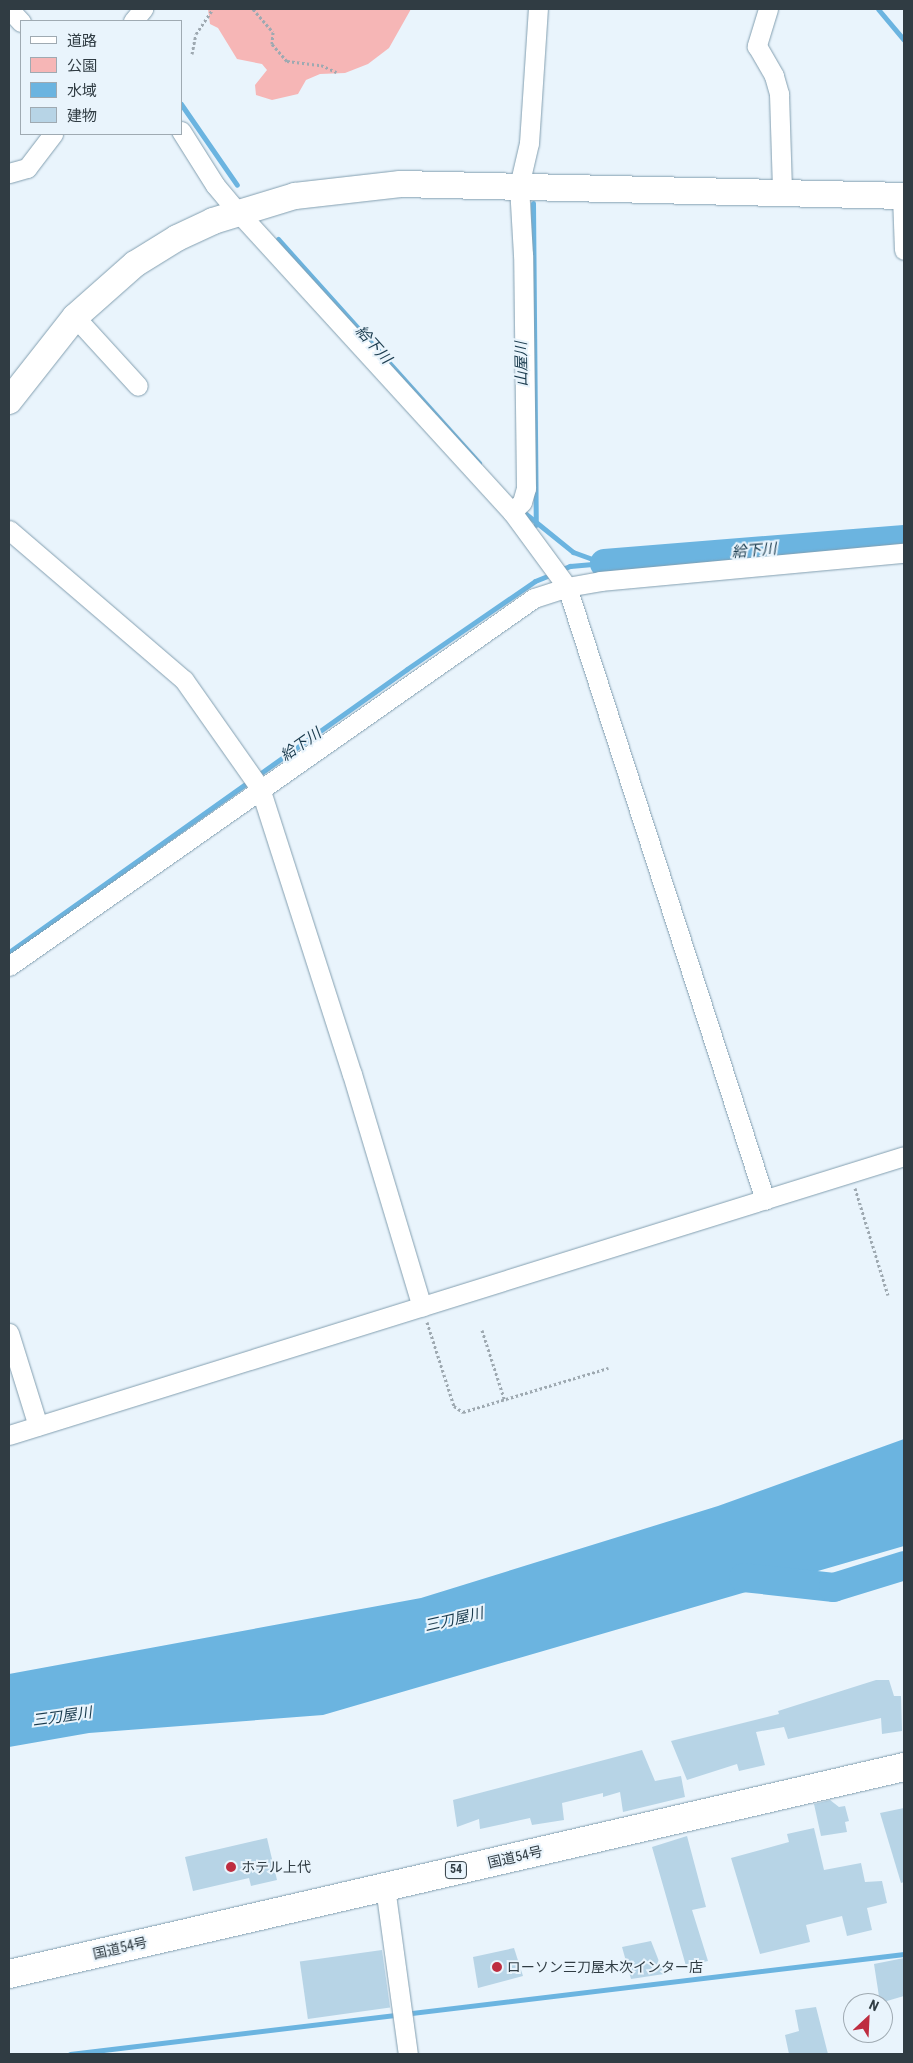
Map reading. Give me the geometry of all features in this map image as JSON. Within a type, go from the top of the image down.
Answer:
[{"type":"highway","name":"国道54号","points":[[9,1974],[904,1767]]},
{"type":"street","points":[[517,508],[526,488],[523,255],[519,186],[529,143],[538,9]]},
{"type":"street","points":[[768,9],[756,46],[774,76],[780,94],[782,192]]},
{"type":"street","points":[[9,10],[20,21]]},
{"type":"street","points":[[182,133],[215,185],[238,212],[517,508],[549,562],[565,584],[765,1200]]},
{"type":"street","points":[[9,173],[27,168],[52,135]]},
{"type":"street","points":[[9,401],[75,317],[113,282],[156,250],[177,238],[238,212],[295,196],[351,187],[400,184],[903,196],[904,250]]},
{"type":"street","points":[[75,317],[138,386]]},
{"type":"street","points":[[9,530],[184,680],[255,781],[352,1074],[422,1307]]},
{"type":"street","points":[[9,966],[255,781],[534,598],[565,584],[904,553]]},
{"type":"street","points":[[9,1435],[904,1156]]},
{"type":"street","points":[[9,1333],[38,1426]]},
{"type":"street","points":[[384,1887],[408,2054]]},
{"type":"path","points":[[192,54],[196,34],[213,9]]},
{"type":"path","points":[[253,9],[272,32],[272,44],[287,61],[321,65],[336,72]]},
{"type":"path","points":[[850,1173],[888,1295]]},
{"type":"path","points":[[422,1307],[456,1408],[468,1412],[608,1368]]},
{"type":"path","points":[[482,1330],[505,1401]]},
{"type":"green space","points":[[208,9],[411,9],[389,48],[368,64],[345,73],[320,74],[306,80],[298,94],[272,100],[256,95],[255,85],[267,70],[262,64],[237,59],[218,28],[210,24]]},
{"type":"water","points":[[904,1439],[904,1546],[323,1715],[89,1733],[9,1747],[9,1674],[421,1598],[718,1506]]},
{"type":"building","points":[[876,1680],[889,1680],[894,1696],[901,1696],[902,1731],[882,1734],[881,1718],[788,1739],[784,1727],[756,1732],[765,1765],[739,1771],[737,1764],[687,1780],[671,1741],[779,1714],[778,1711]]},
{"type":"building","points":[[642,1750],[655,1781],[681,1776],[685,1797],[623,1812],[620,1792],[603,1797],[603,1793],[562,1803],[564,1820],[532,1825],[530,1818],[480,1829],[479,1819],[457,1827],[453,1800]]},
{"type":"building","points":[[830,1800],[839,1807],[845,1806],[849,1821],[845,1822],[847,1832],[821,1836],[814,1804]]},
{"type":"building","points":[[904,1808],[904,1882],[901,1883],[880,1813]]},
{"type":"building","points":[[814,1828],[824,1870],[861,1863],[865,1882],[882,1881],[887,1903],[867,1908],[872,1930],[847,1936],[842,1916],[806,1925],[810,1942],[760,1954],[731,1858],[789,1842],[787,1834]]},
{"type":"building","points":[[687,1836],[706,1907],[692,1910],[708,1961],[686,1966],[652,1847]]},
{"type":"building","name":"ホテル上代","points":[[267,1838],[277,1880],[251,1886],[249,1878],[193,1891],[185,1857]]},
{"type":"building","points":[[651,1941],[664,1974],[631,1979],[622,1947]]},
{"type":"building","name":"ローソン三刀屋木次インター店","points":[[514,1948],[523,1976],[478,1988],[473,1957]]},
{"type":"building","points":[[382,1950],[390,2007],[308,2019],[300,1962]]},
{"type":"building","points":[[904,1958],[904,1996],[893,1999],[893,1993],[878,1993],[874,1964]]},
{"type":"building","points":[[816,2007],[828,2054],[789,2054],[785,2035],[799,2031],[795,2010]]},
{"type":"waterway","points":[[878,9],[904,40]]},
{"type":"waterway","name":"給下川","points":[[182,105],[237,185]]},
{"type":"waterway","name":"山屋川","points":[[533,203],[536,525]]},
{"type":"waterway","name":"給下川","points":[[278,239],[479,463]]},
{"type":"waterway","name":"給下川","points":[[521,510],[573,552],[601,562]]},
{"type":"waterway","name":"給下川","points":[[604,563],[904,539]]},
{"type":"waterway","name":"給下川","points":[[560,570],[570,566],[604,563]]},
{"type":"waterway","name":"給下川","points":[[9,952],[407,669],[535,581],[552,574]]},
{"type":"waterway","name":"三刀屋川","points":[[743,1577],[833,1587],[904,1565]]},
{"type":"waterway","points":[[70,2054],[904,1954]]},
{"type":"place","name":"ホテル上代","points":[[231,1867]]},
{"type":"place","name":"ローソン三刀屋木次インター店","points":[[497,1967]]}]
